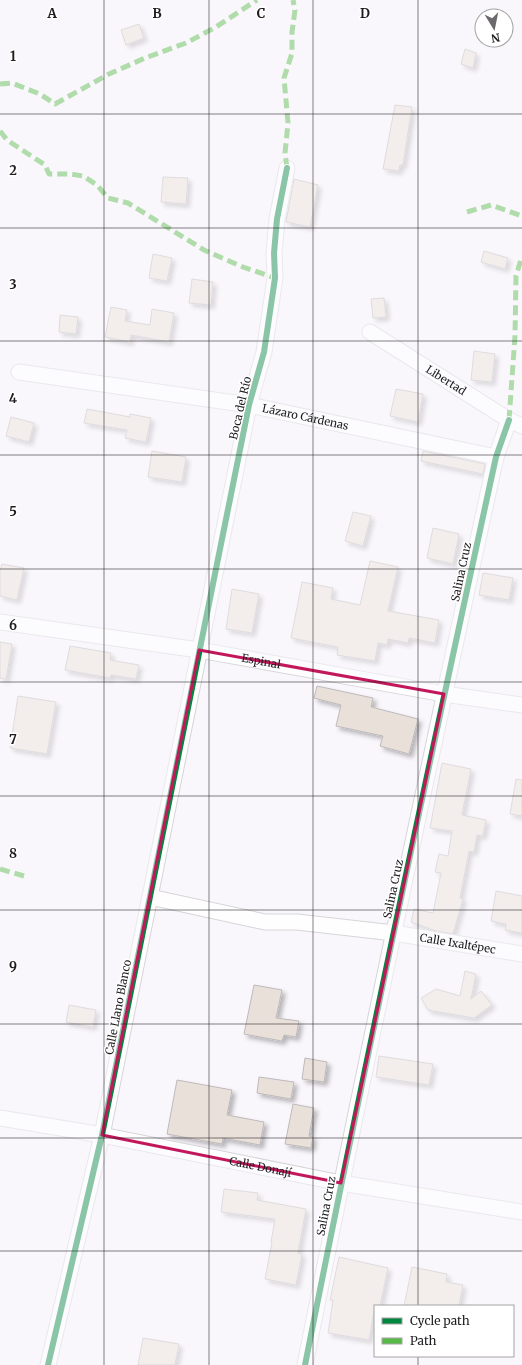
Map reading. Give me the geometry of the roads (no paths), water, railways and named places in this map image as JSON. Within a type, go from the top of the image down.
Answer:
[{"type":"street","name":"Boca del Río","points":[[199,650],[249,405],[265,345],[275,278],[274,253],[277,219],[287,168]]},
{"type":"street","name":"Libertad","points":[[370,332],[515,423]]},
{"type":"street","name":"Lázaro Cárdenas","points":[[19,372],[249,405],[496,457]]},
{"type":"street","name":"Salina Cruz","points":[[305,1365],[341,1183],[444,694],[496,457],[515,423]]},
{"type":"street","name":"Espinal","points":[[0,622],[199,650],[444,694],[522,705]]},
{"type":"street","name":"Calle Llano Blanco","points":[[48,1365],[102,1135],[199,650]]},
{"type":"street","name":"Calle Ixaltépec","points":[[150,897],[265,922],[297,922],[394,933],[522,954]]},
{"type":"street","name":"Calle Donají","points":[[0,1118],[102,1135],[341,1183],[522,1212]]}]
